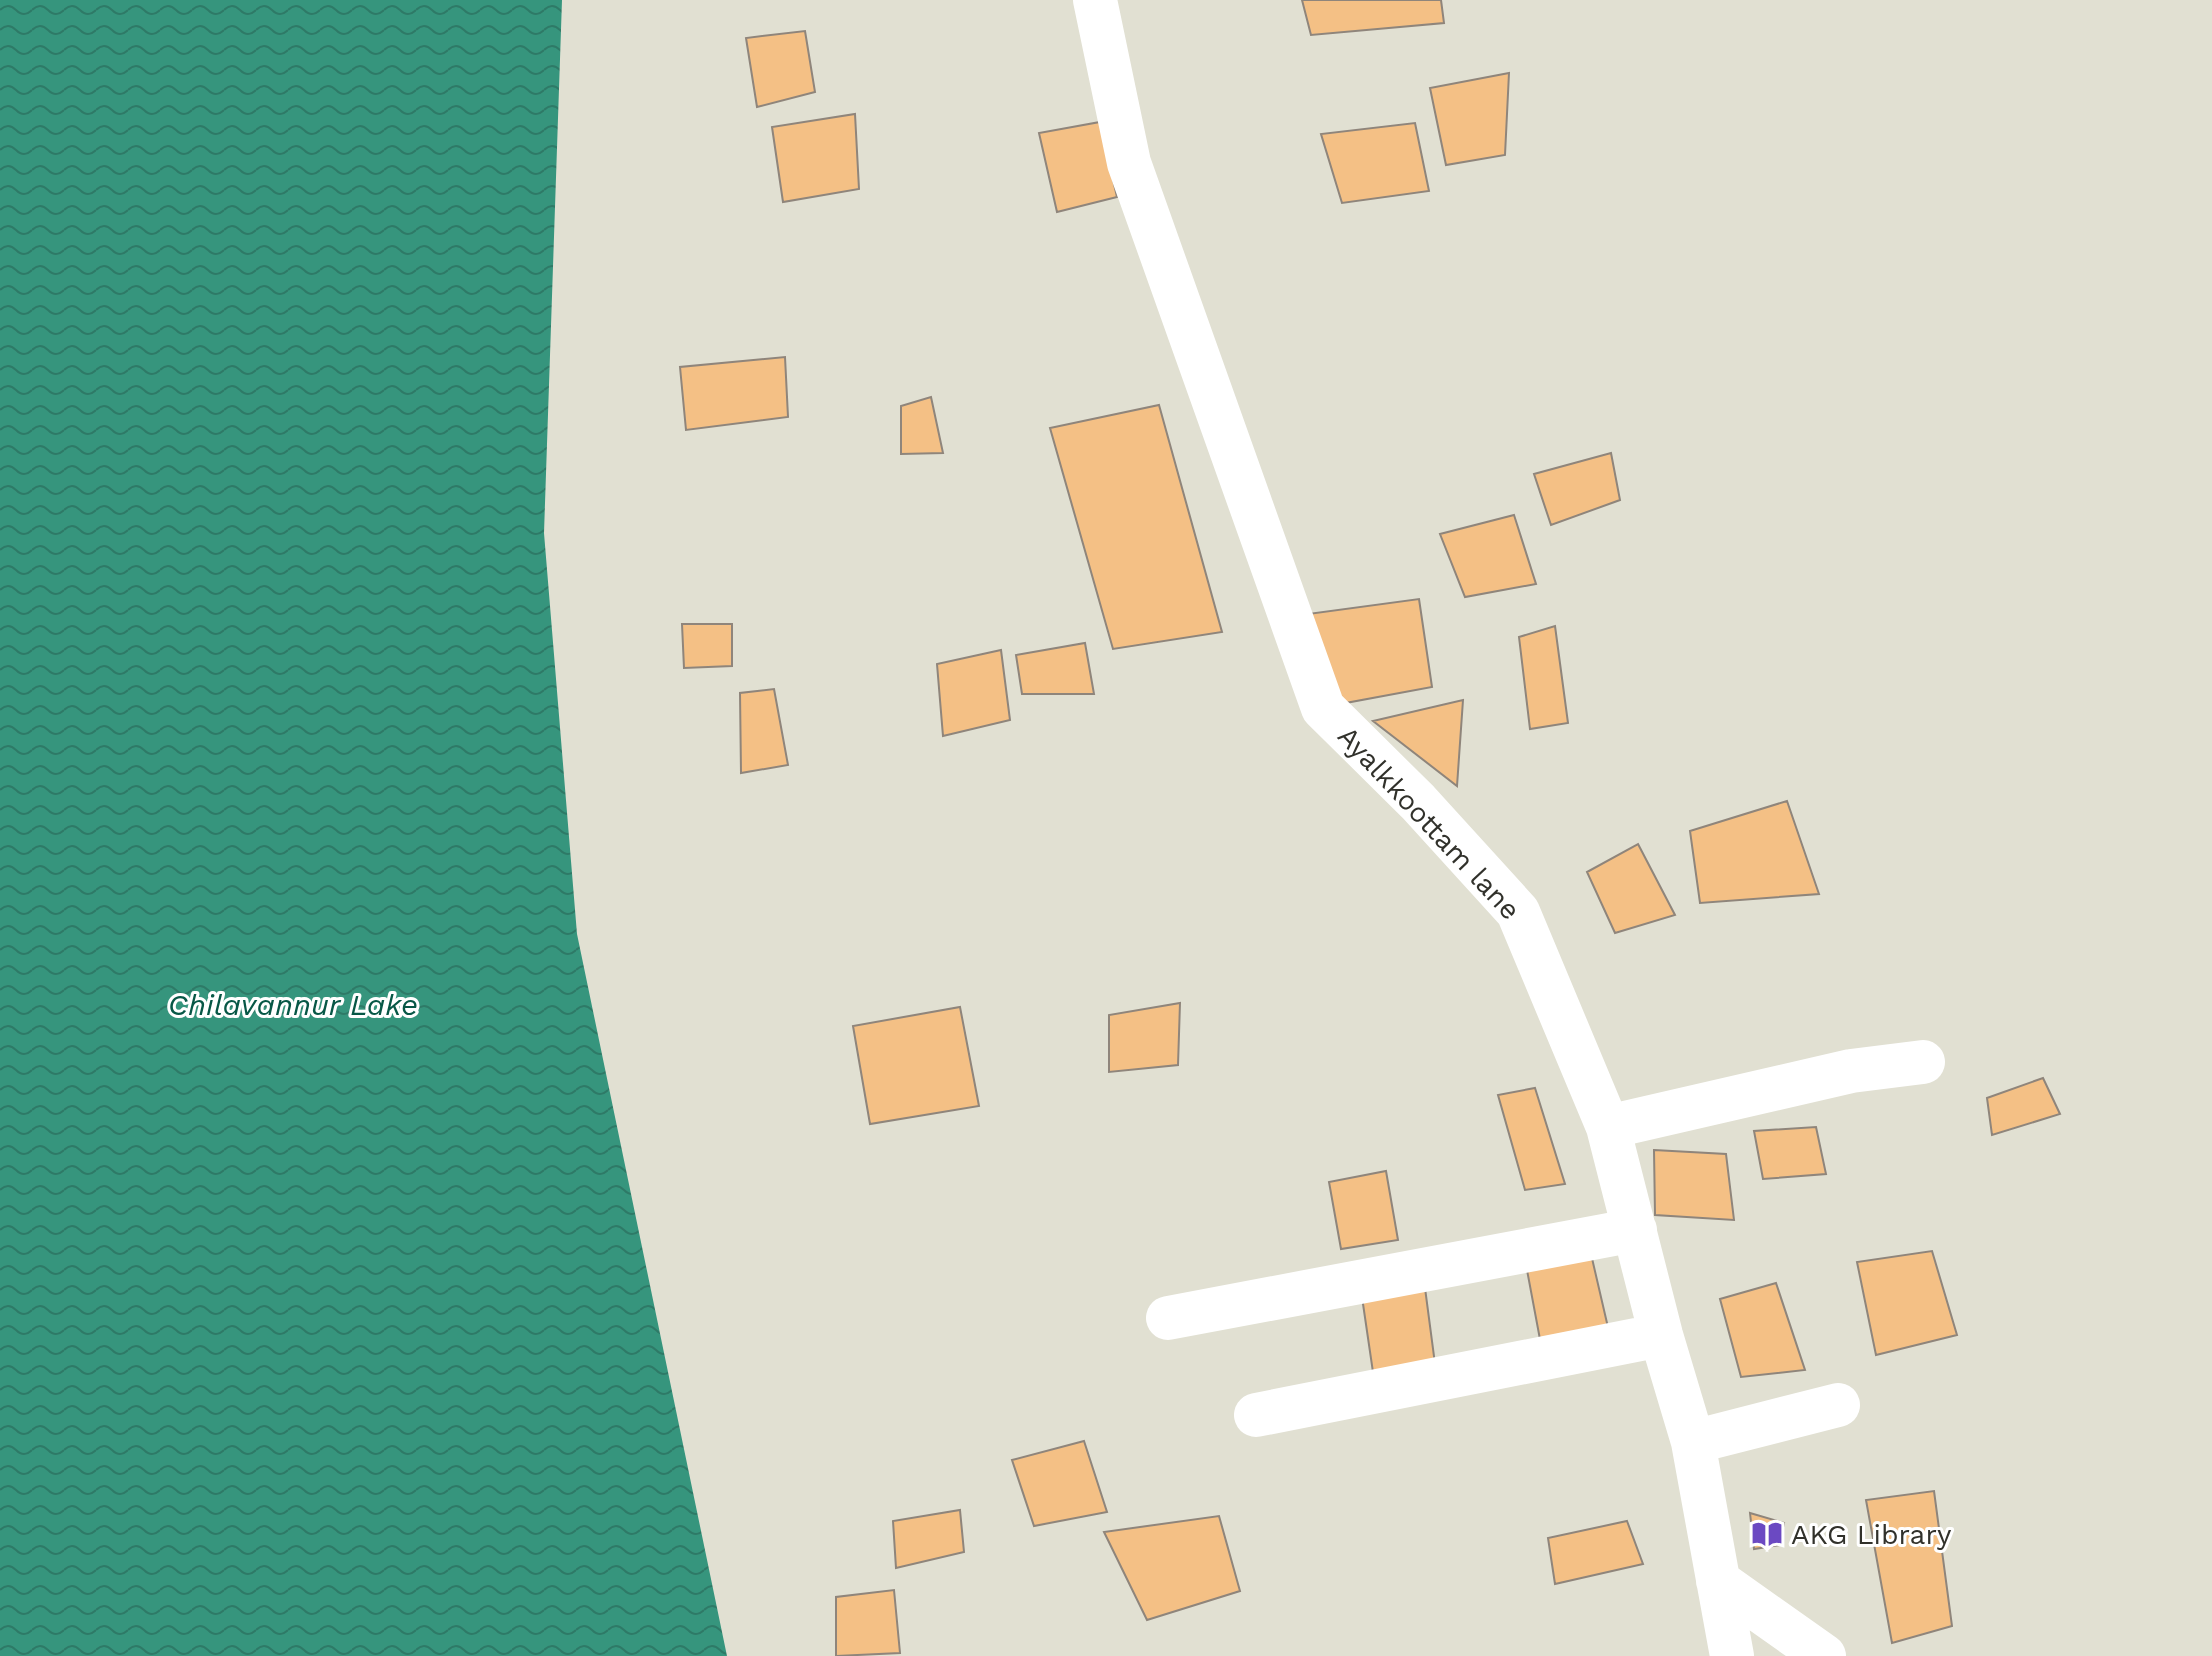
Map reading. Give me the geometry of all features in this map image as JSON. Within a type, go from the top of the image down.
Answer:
[{"type":"street","name":"Ayalkkoottam lane","points":[[1095,0],[1129,163],[1323,708],[1418,802],[1518,912],[1608,1127],[1661,1335],[1693,1442],[1732,1656]]},
{"type":"street","points":[[1608,1127],[1851,1071],[1923,1062]]},
{"type":"street","points":[[1168,1318],[1635,1230]]},
{"type":"street","points":[[1256,1415],[1661,1335]]},
{"type":"street","points":[[1693,1442],[1838,1405]]},
{"type":"street","points":[[1718,1581],[1824,1656]]},
{"type":"water","name":"Chilavannur Lake","points":[[0,0],[562,0],[544,533],[577,934],[727,1656],[0,1656]]},
{"type":"building","points":[[1302,0],[1441,0],[1444,23],[1311,35]]},
{"type":"building","points":[[805,31],[815,92],[757,107],[746,38]]},
{"type":"building","points":[[1509,73],[1505,155],[1446,165],[1430,88]]},
{"type":"building","points":[[855,114],[859,189],[783,202],[772,127]]},
{"type":"building","points":[[1100,122],[1117,197],[1057,212],[1039,133]]},
{"type":"building","points":[[1415,123],[1429,191],[1342,203],[1321,134]]},
{"type":"building","points":[[785,357],[788,417],[686,430],[680,367]]},
{"type":"building","points":[[931,397],[943,453],[901,454],[901,406]]},
{"type":"building","points":[[1159,405],[1222,632],[1113,649],[1050,428]]},
{"type":"building","points":[[1611,453],[1620,500],[1551,525],[1534,474]]},
{"type":"building","points":[[1514,515],[1536,584],[1465,597],[1440,534]]},
{"type":"building","points":[[1419,599],[1432,687],[1340,704],[1308,614]]},
{"type":"building","points":[[682,624],[732,624],[732,666],[684,668]]},
{"type":"building","points":[[1555,626],[1568,723],[1530,729],[1519,637]]},
{"type":"building","points":[[1085,643],[1094,694],[1022,694],[1016,655]]},
{"type":"building","points":[[1001,650],[1010,720],[943,736],[937,664]]},
{"type":"building","points":[[774,689],[788,765],[741,773],[740,693]]},
{"type":"building","points":[[1463,700],[1457,786],[1373,721]]},
{"type":"building","points":[[1787,801],[1819,894],[1700,903],[1690,831]]},
{"type":"building","points":[[1638,844],[1675,915],[1615,933],[1587,872]]},
{"type":"building","points":[[1180,1003],[1178,1065],[1109,1072],[1109,1015]]},
{"type":"building","points":[[960,1007],[979,1106],[870,1124],[853,1026]]},
{"type":"building","points":[[2043,1078],[2060,1114],[1992,1135],[1987,1098]]},
{"type":"building","points":[[1535,1088],[1565,1184],[1525,1190],[1498,1095]]},
{"type":"building","points":[[1816,1127],[1826,1174],[1763,1179],[1754,1131]]},
{"type":"building","points":[[1654,1150],[1726,1154],[1734,1220],[1655,1215]]},
{"type":"building","points":[[1386,1171],[1398,1240],[1341,1249],[1329,1182]]},
{"type":"building","points":[[1932,1251],[1957,1335],[1876,1355],[1857,1262]]},
{"type":"building","points":[[1591,1254],[1610,1336],[1542,1350],[1527,1270]]},
{"type":"building","points":[[1776,1283],[1805,1370],[1741,1377],[1720,1299]]},
{"type":"building","points":[[1425,1288],[1437,1379],[1375,1386],[1362,1297]]},
{"type":"building","points":[[1084,1441],[1107,1512],[1034,1526],[1012,1460]]},
{"type":"building","points":[[1934,1491],[1952,1626],[1892,1643],[1866,1500]]},
{"type":"building","points":[[960,1510],[964,1552],[896,1568],[893,1521]]},
{"type":"building","name":"AKG Library","points":[[1750,1513],[1784,1523],[1779,1545],[1754,1549]]},
{"type":"building","points":[[1219,1516],[1240,1591],[1147,1620],[1104,1532]]},
{"type":"building","points":[[1627,1521],[1643,1564],[1555,1584],[1548,1538]]},
{"type":"building","points":[[894,1590],[900,1653],[836,1656],[836,1597]]},
{"type":"place","name":"AKG Library","points":[[1767,1534]]}]
